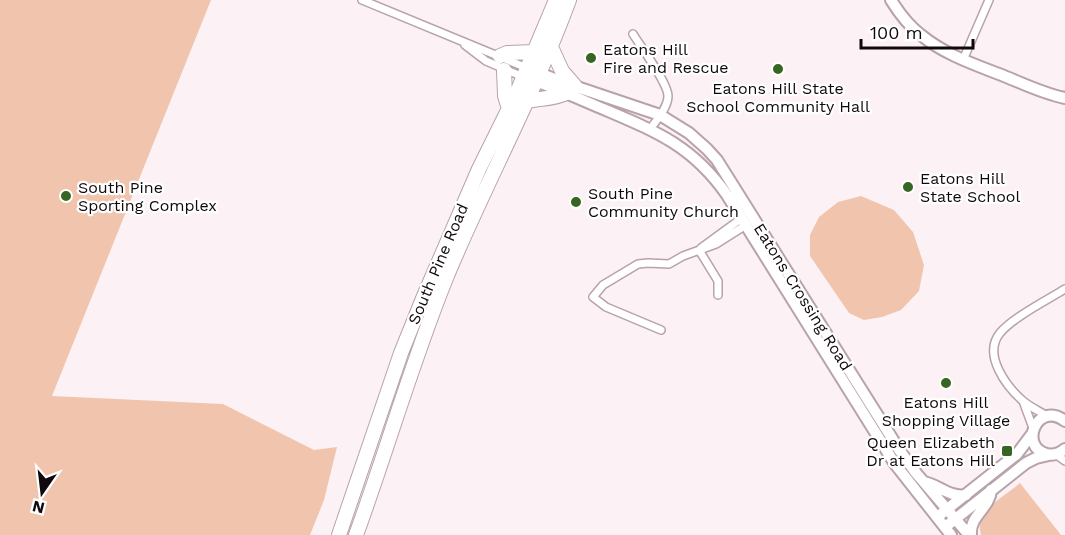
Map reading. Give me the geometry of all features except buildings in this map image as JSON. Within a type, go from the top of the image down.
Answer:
[{"type":"highway","name":"South Pine Road","points":[[356,535],[412,370],[446,279],[494,169],[528,101],[534,52],[556,0]]},
{"type":"highway","name":"South Pine Road","points":[[339,535],[398,363],[472,183],[509,109],[551,47],[569,0]]},
{"type":"highway","points":[[528,101],[556,98],[570,89],[551,47]]},
{"type":"highway","points":[[509,109],[505,96],[502,63],[507,53],[534,52]]},
{"type":"main road","points":[[891,0],[907,22],[936,46],[963,60],[1046,93],[1065,98]]},
{"type":"main road","name":"Eatons Crossing Road","points":[[532,75],[570,89],[660,115],[689,133],[717,160],[900,451],[970,535]]},
{"type":"main road","name":"Eatons Crossing Road","points":[[570,89],[670,140],[703,165],[717,180],[896,464],[948,532]]},
{"type":"main road","points":[[936,518],[1017,454],[1041,418],[1058,417]]},
{"type":"main road","points":[[1033,431],[1038,450],[1056,453]]},
{"type":"main road","points":[[948,532],[955,519],[1029,461],[1056,453]]},
{"type":"main road","points":[[924,482],[938,486],[953,495],[966,495]]},
{"type":"main road","points":[[970,535],[973,522],[991,496],[991,490]]},
{"type":"street","points":[[362,0],[464,43],[502,63],[532,75]]},
{"type":"street","points":[[963,60],[989,0]]},
{"type":"street","points":[[633,34],[665,84],[668,96],[660,115],[650,129]]},
{"type":"street","points":[[464,43],[479,56],[532,75]]},
{"type":"street","points":[[661,330],[606,307],[592,297],[603,285],[638,264],[669,264],[716,244],[744,222]]},
{"type":"street","points":[[699,250],[718,281],[718,294]]},
{"type":"street","points":[[1033,431],[1023,401],[999,370],[994,358],[996,338],[1012,323],[1065,289]]},
{"type":"street","points":[[1023,401],[1058,417]]},
{"type":"street","points":[[1056,453],[1065,461]]},
{"type":"shaded area","points":[[0,0],[211,0],[52,396],[223,404],[314,450],[337,447],[324,500],[310,535],[0,535]]},
{"type":"shaded area","points":[[861,196],[894,210],[913,232],[924,265],[919,291],[901,310],[882,317],[864,320],[849,313],[810,256],[810,235],[819,217],[838,202]]},
{"type":"shaded area","points":[[1020,483],[1061,535],[981,535],[980,520],[983,515]]},
{"type":"place","name":"Eatons Hill Fire and Rescue","points":[[591,58]]},
{"type":"place","name":"Eatons Hill State School Community Hall","points":[[778,69]]},
{"type":"place","name":"Eatons Hill State School","points":[[908,187]]},
{"type":"place","name":"South Pine Sporting Complex","points":[[66,196]]},
{"type":"place","name":"South Pine Community Church","points":[[576,202]]},
{"type":"place","name":"Eatons Hill Shopping Village","points":[[946,383]]},
{"type":"place","name":"Queen Elizabeth Dr at Eatons Hill","points":[[1007,451]]}]
